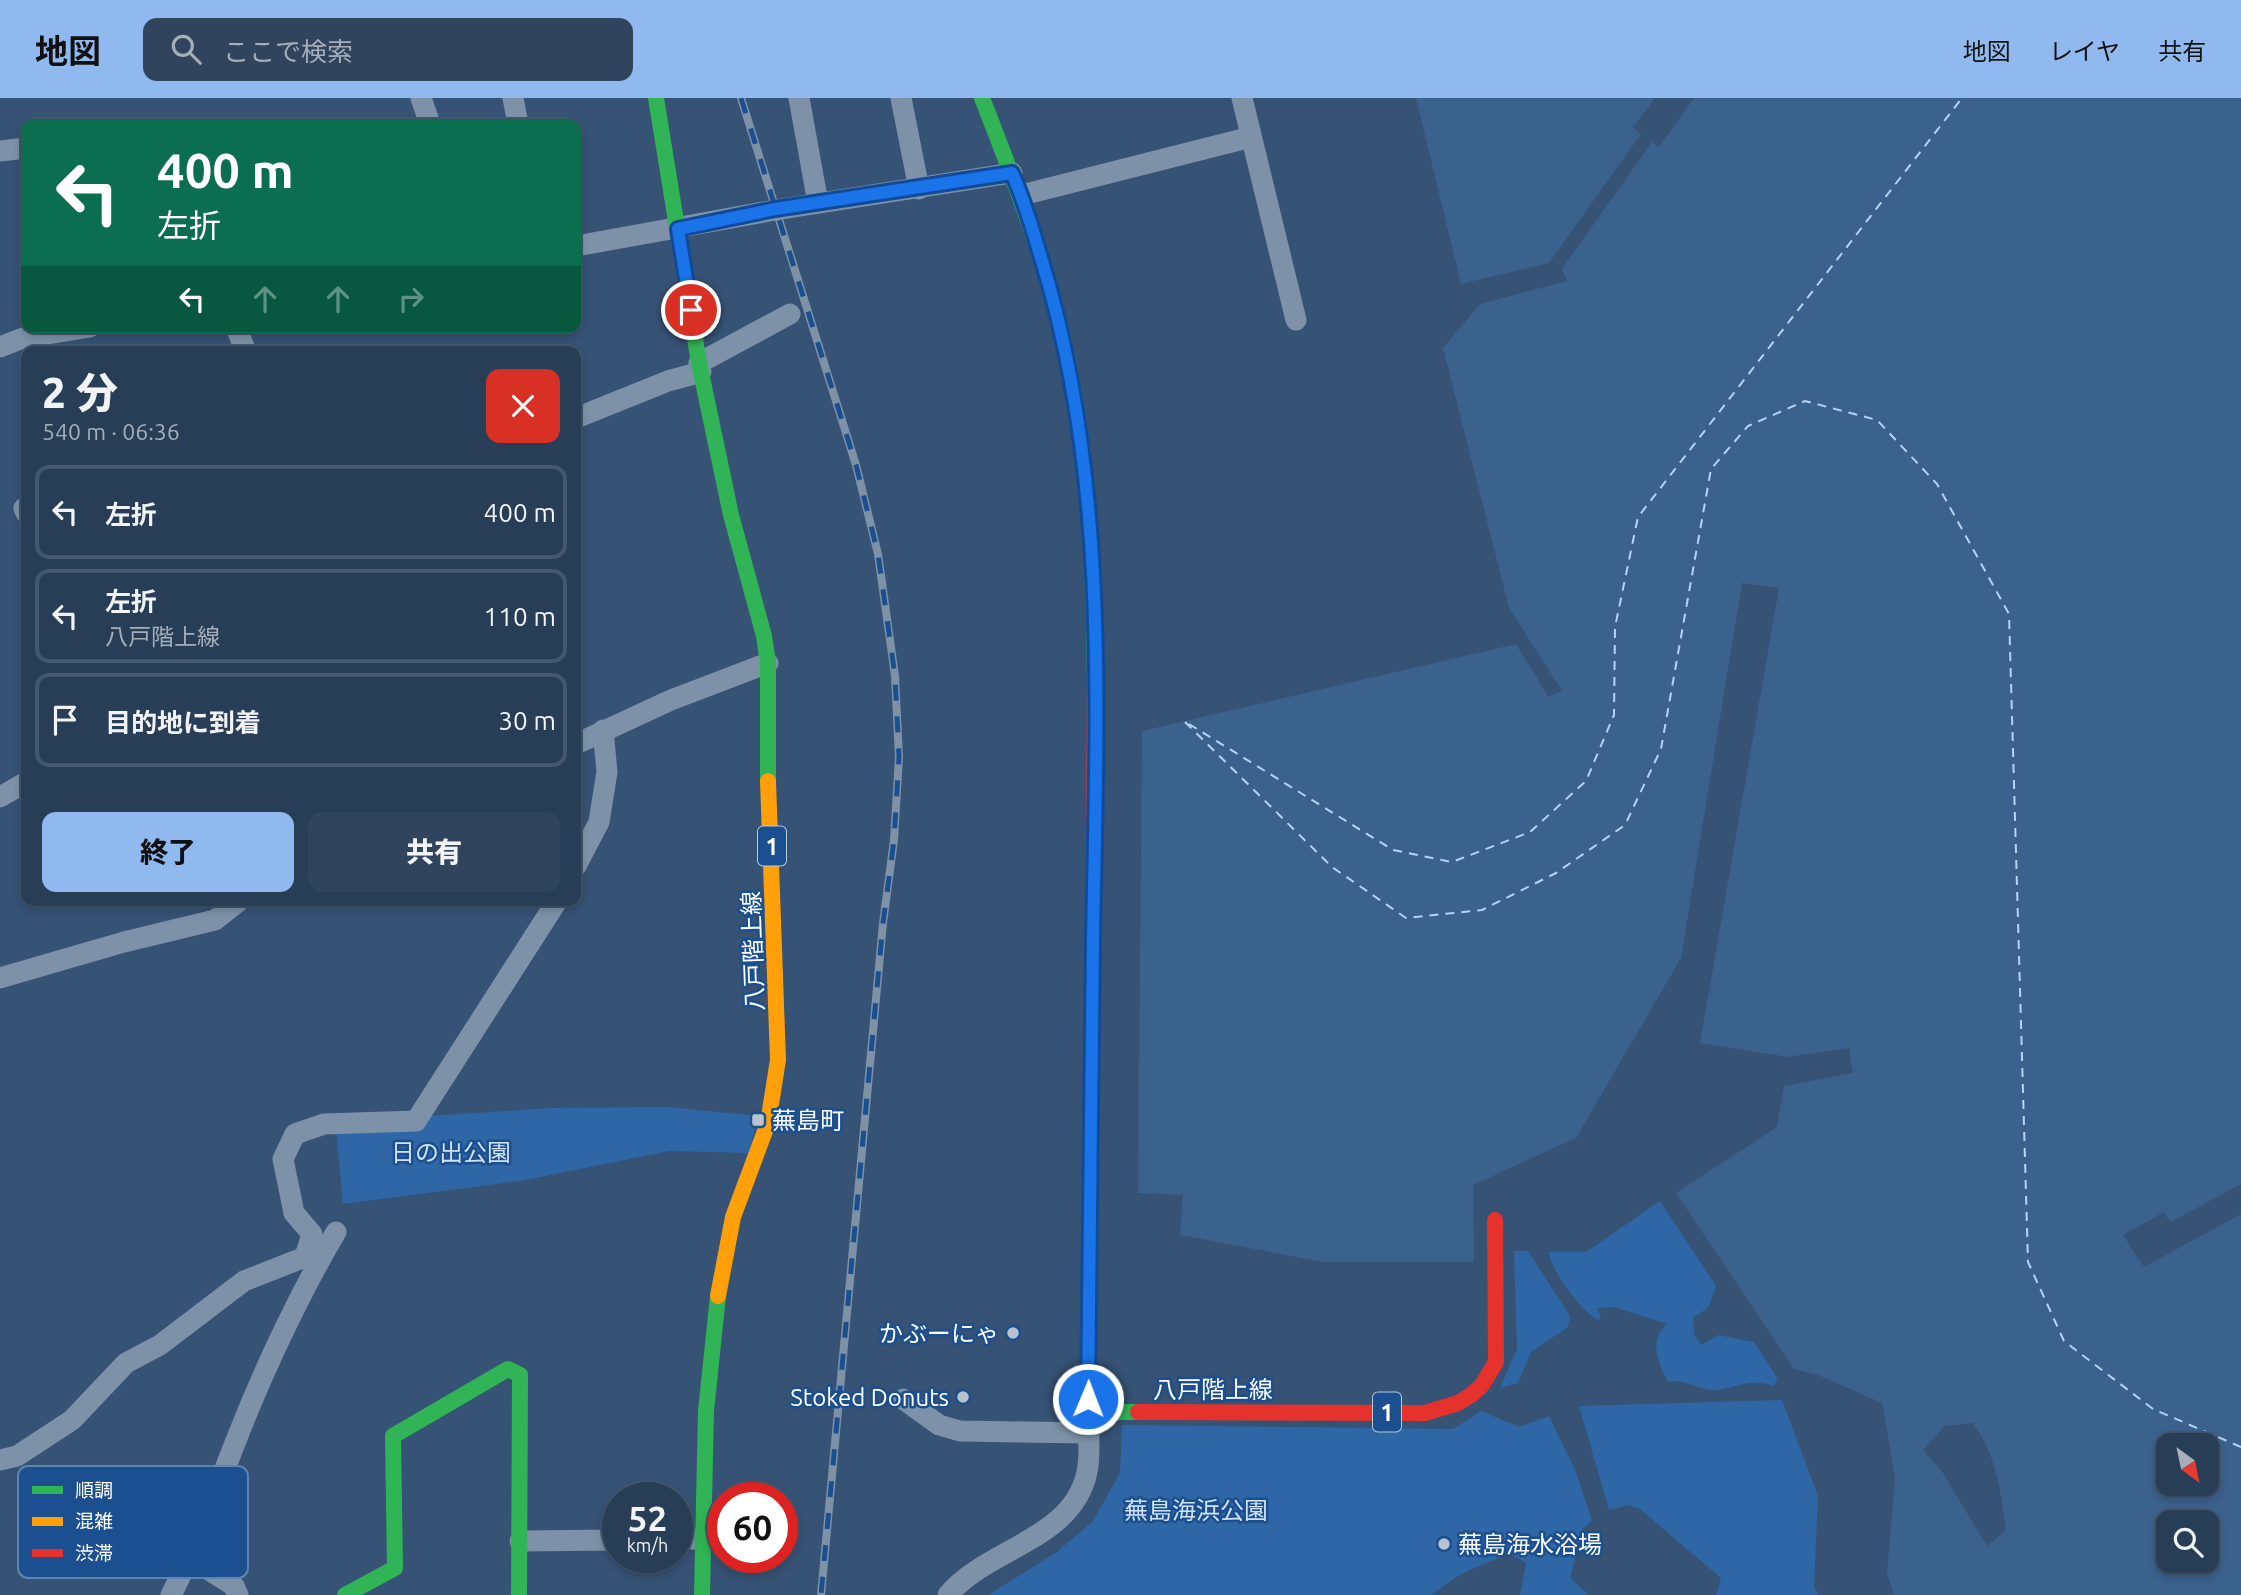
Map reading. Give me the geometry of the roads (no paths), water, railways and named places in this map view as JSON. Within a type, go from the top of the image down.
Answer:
[{"type":"main road","name":"八戸階上線","points":[[656,98],[700,368],[731,514],[764,636],[768,663],[767,738],[778,1060],[772,1111],[763,1142],[731,1224],[714,1309],[706,1381],[702,1595]]},
{"type":"main road","points":[[982,98],[1022,195],[1058,312],[1075,393],[1093,551],[1095,824],[1088,1423]]},
{"type":"main road","name":"八戸階上線","points":[[1088,1423],[1425,1413],[1458,1403],[1482,1385],[1496,1362],[1495,1220]]},
{"type":"main road","points":[[345,1595],[395,1568],[393,1436],[508,1369],[520,1375],[519,1595]]},
{"type":"street","points":[[421,98],[428,119]]},
{"type":"street","points":[[513,98],[517,119]]},
{"type":"street","points":[[799,98],[818,203]]},
{"type":"street","points":[[901,98],[919,189]]},
{"type":"street","points":[[1242,98],[1296,320]]},
{"type":"street","points":[[1022,195],[1251,137]]},
{"type":"street","points":[[0,151],[21,149]]},
{"type":"street","points":[[581,245],[818,203],[1012,173]]},
{"type":"street","points":[[581,416],[700,368],[790,314]]},
{"type":"street","points":[[0,347],[23,338],[53,333]]},
{"type":"street","points":[[581,741],[671,700],[768,663]]},
{"type":"street","points":[[581,856],[599,822],[607,772],[603,730]]},
{"type":"street","points":[[0,797],[21,785]]},
{"type":"street","points":[[0,978],[124,942],[215,920],[233,906]]},
{"type":"street","points":[[312,1260],[312,1234],[294,1213],[283,1159],[295,1134],[324,1124],[416,1121],[554,906]]},
{"type":"street","points":[[226,1466],[312,1260],[336,1232]]},
{"type":"street","points":[[0,1460],[17,1456],[72,1420],[126,1363],[160,1345],[244,1281],[312,1260]]},
{"type":"street","points":[[903,1399],[939,1425],[960,1431],[1088,1423],[1087,1472],[1071,1504],[1056,1521],[972,1573],[948,1595]]},
{"type":"street","points":[[693,1539],[702,1539]]},
{"type":"street","points":[[520,1541],[602,1540]]},
{"type":"street","points":[[171,1595],[180,1578]]},
{"type":"street","points":[[221,1578],[234,1586],[238,1595]]},
{"type":"railway","points":[[741,98],[856,465],[878,554],[895,676],[899,757],[894,840],[883,923],[821,1595]]},
{"type":"place","name":"蕪島町","points":[[758,1120]]},
{"type":"place","name":"かぶーにゃ","points":[[1013,1333]]},
{"type":"place","name":"Stoked Donuts","points":[[963,1397]]},
{"type":"place","name":"蕪島海水浴場","points":[[1444,1544]]},
{"type":"park label","name":"日の出公園","points":[[451,1152]]},
{"type":"park label","name":"蕪島海浜公園","points":[[1196,1510]]}]
